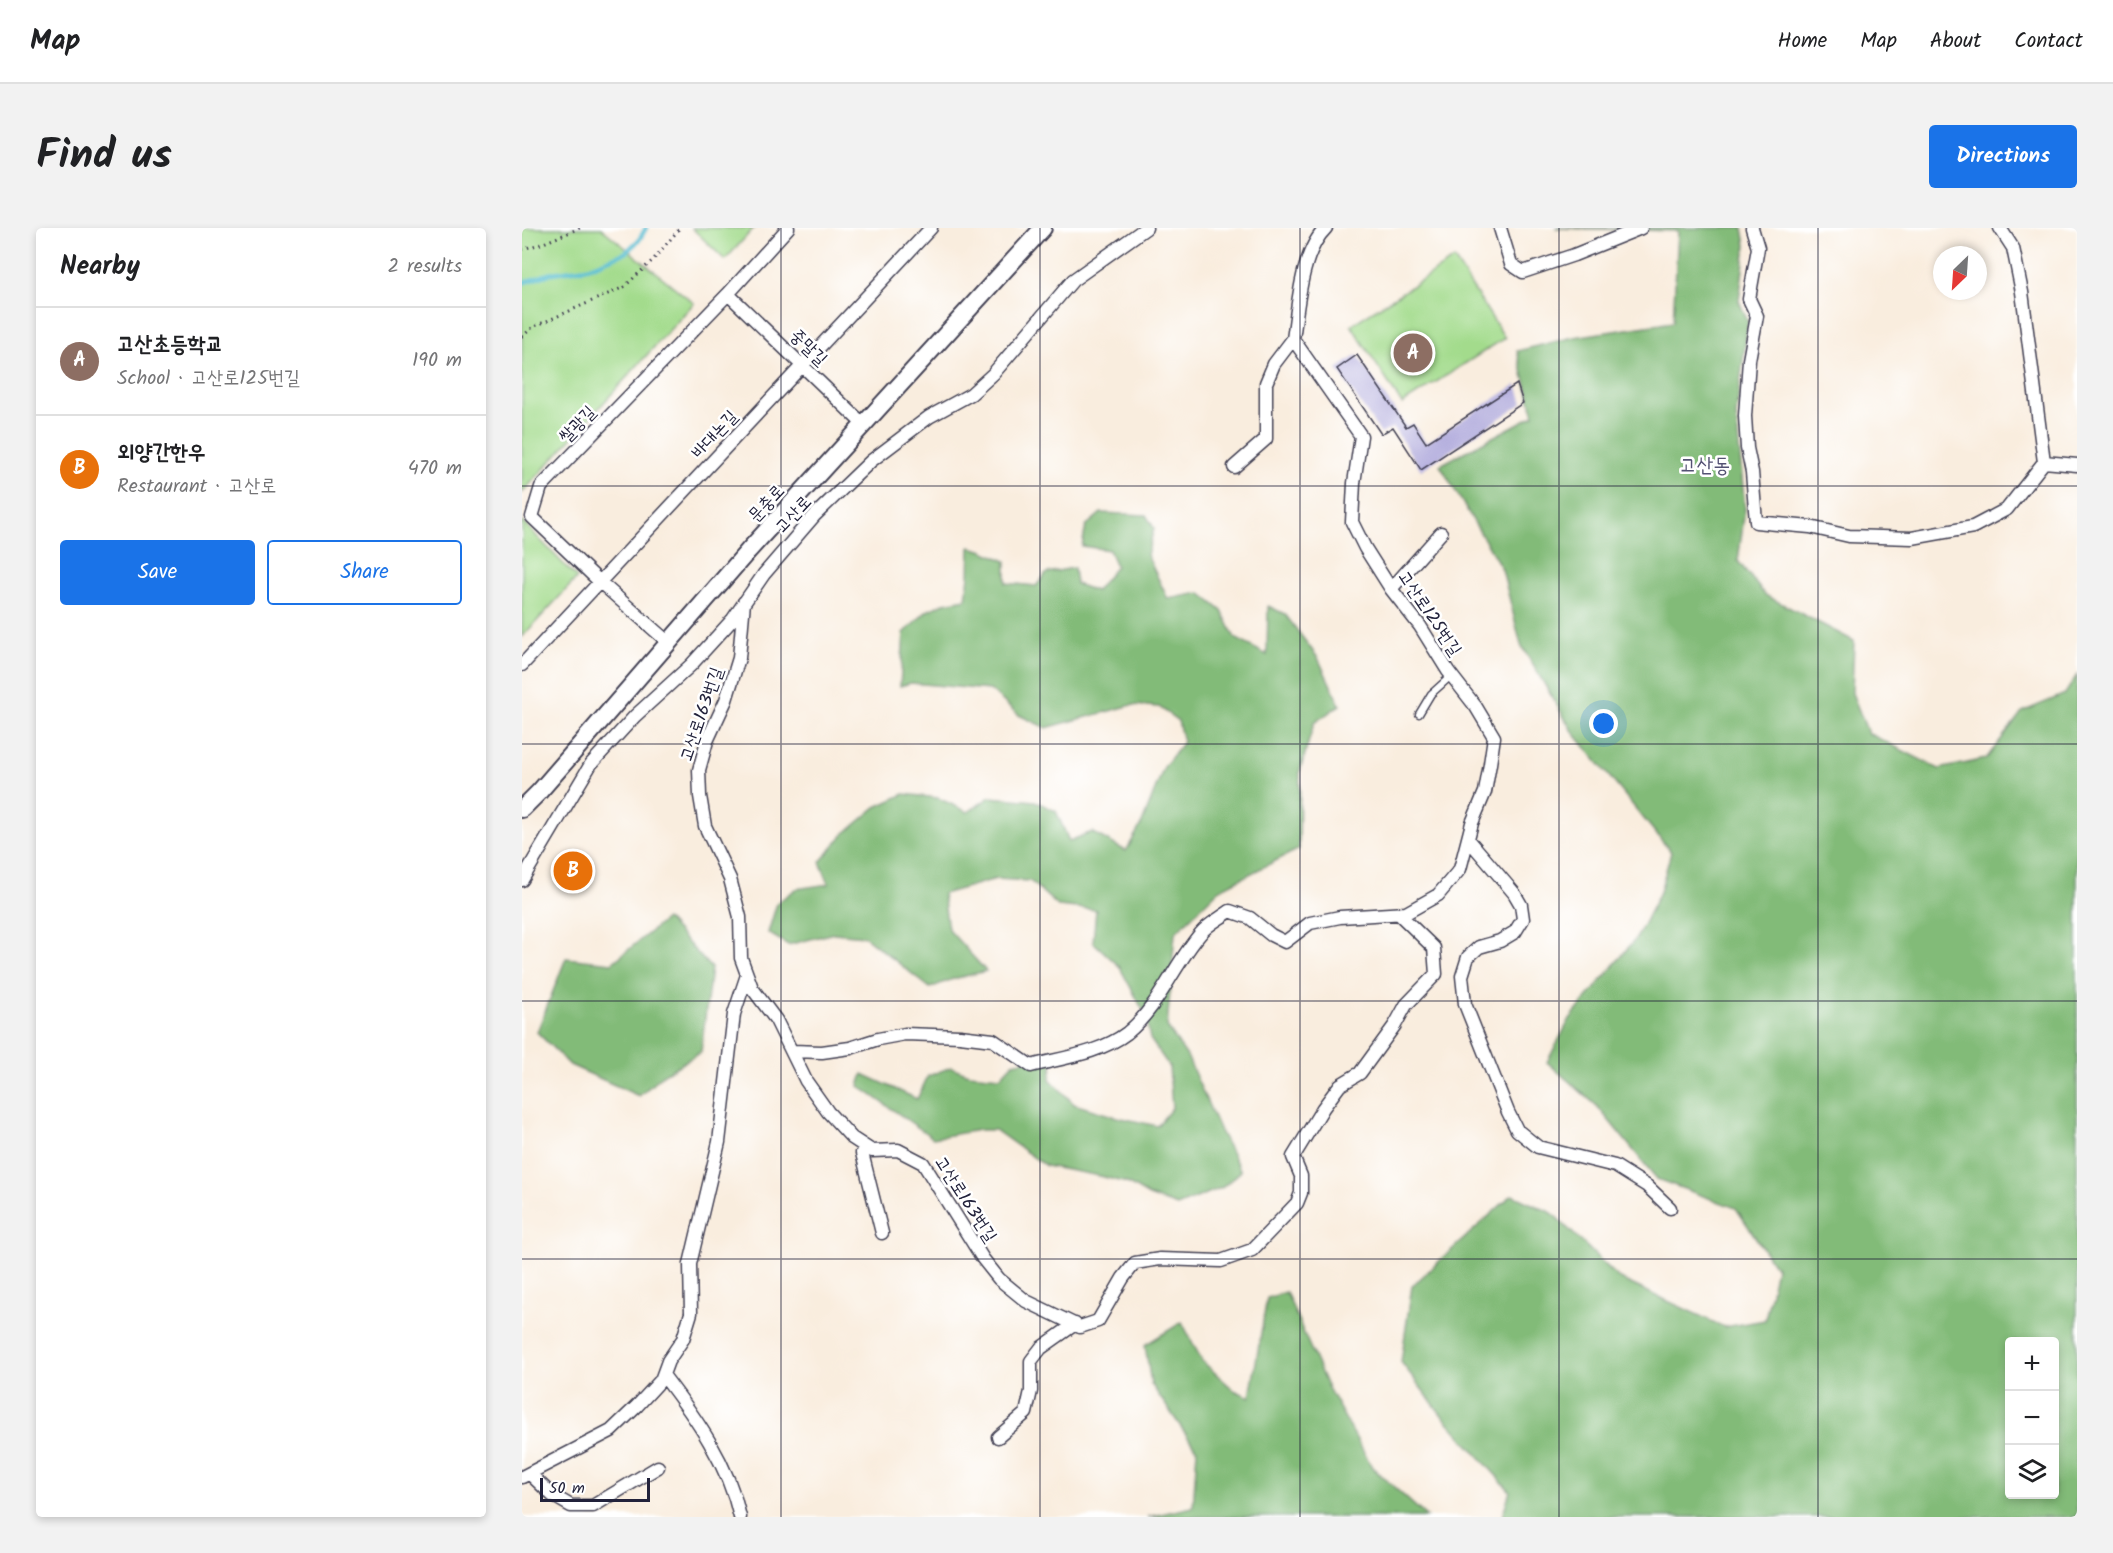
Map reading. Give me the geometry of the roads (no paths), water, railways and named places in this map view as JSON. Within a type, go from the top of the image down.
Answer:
[{"type":"street","name":"쌀광길","points":[[669,643],[600,582],[532,517],[541,487],[728,294],[788,228]]},
{"type":"street","name":"바대논길","points":[[522,665],[931,228]]},
{"type":"street","name":"문충로","points":[[522,809],[749,550],[1043,228]]},
{"type":"street","name":"고산로","points":[[522,880],[591,764],[635,716],[691,666],[733,619],[764,574],[814,516],[871,460],[929,417],[971,394],[993,374],[1073,280],[1146,228]]},
{"type":"street","points":[[1234,468],[1266,439],[1266,383],[1274,364],[1293,339],[1307,260],[1317,236],[1326,228]]},
{"type":"street","points":[[1500,228],[1511,264],[1522,272],[1574,255],[1641,228]]},
{"type":"street","points":[[1752,228],[1758,249],[1749,299],[1757,316],[1749,360],[1744,416],[1756,522],[1810,527],[1849,536],[1912,538],[1974,527],[2007,509],[2044,462],[2022,292],[2013,248],[2000,228]]},
{"type":"street","name":"중말길","points":[[728,294],[864,426]]},
{"type":"street","name":"고산로125번길","points":[[792,1051],[822,1052],[850,1048],[878,1039],[905,1034],[960,1036],[993,1040],[1031,1066],[1105,1045],[1125,1034],[1143,1018],[1202,931],[1230,911],[1250,918],[1271,935],[1285,942],[1310,923],[1340,916],[1406,914],[1438,895],[1460,869],[1485,792],[1494,737],[1476,707],[1451,676],[1420,626],[1391,589],[1365,548],[1352,522],[1354,483],[1361,436],[1293,339]]},
{"type":"street","points":[[2044,462],[2077,465]]},
{"type":"street","points":[[1391,589],[1441,533]]},
{"type":"street","name":"고산로163번길","points":[[744,602],[739,658],[726,700],[707,741],[699,770],[705,826],[730,879],[740,917],[741,958],[752,988],[776,1020],[806,1081],[828,1112],[852,1138],[872,1151],[898,1150],[923,1163],[983,1259],[999,1279],[1026,1301],[1075,1324]]},
{"type":"street","points":[[1468,839],[1514,893],[1521,905],[1523,919],[1515,933],[1479,947],[1468,957],[1462,976],[1465,1004],[1517,1130],[1538,1147],[1615,1166],[1647,1186],[1670,1208]]},
{"type":"street","points":[[998,1437],[1026,1413],[1031,1391],[1031,1361],[1041,1348],[1075,1324],[1080,1327],[1098,1321],[1123,1278],[1135,1263],[1160,1258],[1221,1261],[1252,1250],[1297,1203],[1301,1193],[1301,1176],[1293,1157],[1340,1085],[1360,1073],[1395,1025],[1406,1005],[1436,974],[1434,948],[1399,914]]},
{"type":"street","points":[[658,1467],[593,1506],[571,1506],[526,1475],[611,1431],[637,1406],[663,1375],[668,1360],[684,1339],[691,1313],[690,1264],[719,1142],[734,1014],[747,975]]},
{"type":"street","points":[[864,1146],[862,1153],[882,1233]]},
{"type":"street","points":[[663,1375],[699,1422],[732,1487],[740,1517]]},
{"type":"lane","points":[[1419,714],[1431,694],[1451,676]]},
{"type":"waterway","points":[[522,283],[552,273],[587,268],[625,253],[639,240],[646,228]]},
{"type":"place","name":"고산초등학교","points":[[1413,353]]},
{"type":"place","name":"외양간한우","points":[[573,871]]},
{"type":"district","name":"고산동","points":[[1705,465]]}]
